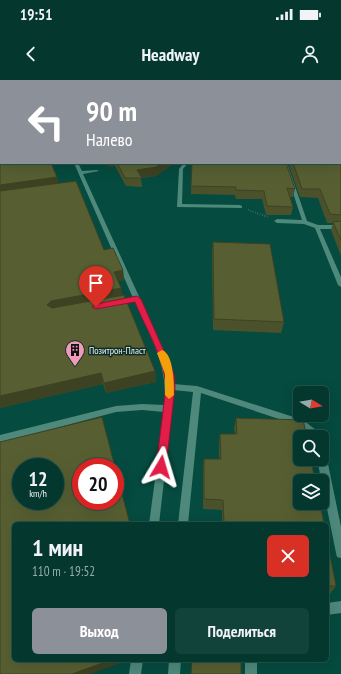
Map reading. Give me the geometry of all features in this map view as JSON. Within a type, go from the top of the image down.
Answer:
[{"type":"lane","points":[[76,164],[81,173],[83,186],[137,299],[169,374],[170,387],[168,409],[154,522]]},
{"type":"lane","points":[[185,164],[181,170],[179,206],[240,207]]},
{"type":"lane","points":[[285,164],[305,222]]},
{"type":"lane","points":[[81,173],[97,171]]},
{"type":"lane","points":[[277,221],[305,222],[317,227],[341,227]]},
{"type":"lane","points":[[317,227],[341,285]]},
{"type":"lane","points":[[107,305],[137,299]]},
{"type":"lane","points":[[170,387],[197,389],[300,422],[309,430]]},
{"type":"lane","points":[[183,522],[197,389]]},
{"type":"lane","points":[[0,439],[116,409],[142,407],[168,409]]},
{"type":"lane","points":[[323,466],[341,553]]},
{"type":"lane","points":[[329,609],[341,607]]},
{"type":"lane","points":[[135,674],[137,662]]},
{"type":"lane","points":[[174,674],[175,662]]},
{"type":"lane","points":[[250,662],[251,674]]},
{"type":"path","points":[[240,207],[277,221]]},
{"type":"building","points":[[0,164],[51,164],[57,177],[0,185]]},
{"type":"building","points":[[118,164],[160,164],[156,167],[137,170],[142,178],[125,178]]},
{"type":"building","points":[[192,164],[286,164],[295,189],[287,188],[293,207],[267,206],[264,191],[236,190],[236,187],[191,186]]},
{"type":"building","points":[[293,164],[341,164],[341,215],[330,214],[320,189],[302,189]]},
{"type":"building","points":[[76,181],[104,250],[113,248],[123,270],[114,272],[121,288],[51,301],[47,305],[52,308],[124,295],[155,371],[104,383],[101,373],[0,396],[0,191]]},
{"type":"building","points":[[341,221],[341,240],[333,222]]},
{"type":"building","points":[[213,242],[270,244],[284,322],[214,319]]},
{"type":"building","points":[[102,417],[113,458],[72,458],[72,510],[124,510],[124,501],[129,522],[12,522],[12,662],[105,662],[72,674],[0,674],[0,442]]},
{"type":"building","points":[[236,418],[293,420],[293,422],[303,422],[305,430],[293,430],[293,466],[312,466],[314,474],[293,474],[293,510],[321,510],[324,522],[224,522],[223,500],[204,499],[204,459],[221,459],[220,434],[237,434]]},
{"type":"building","points":[[329,550],[336,586],[329,586]]},
{"type":"building","points":[[192,662],[241,662],[241,674],[191,674]]},
{"type":"slow traffic","points":[[162,353],[169,374],[169,395]]},
{"type":"place","name":"Позитрон-Пласт","points":[[75,367]]},
{"type":"route","points":[[96,307],[137,299],[165,362],[169,374],[170,387],[161,467]]}]
